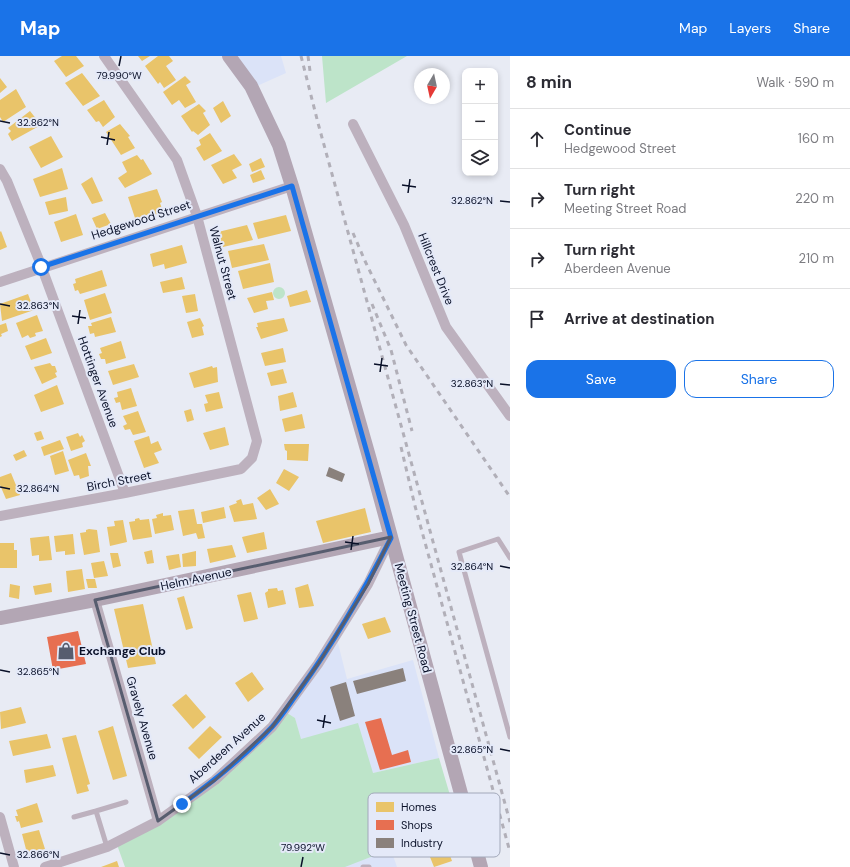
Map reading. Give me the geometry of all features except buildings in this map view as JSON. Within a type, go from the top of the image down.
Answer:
[{"type":"street","name":"Walnut Street","points":[[104,56],[177,160],[197,216],[257,440],[252,458],[241,469]]},
{"type":"street","name":"Meeting Street Road","points":[[229,56],[250,86],[276,139],[292,186],[391,538],[460,793]]},
{"type":"street","name":"Hillcrest Drive","points":[[353,124],[404,225],[446,327],[510,416]]},
{"type":"street","name":"Hottinger Avenue","points":[[0,169],[8,181],[125,493]]},
{"type":"street","name":"Hedgewood Street","points":[[0,282],[41,267],[292,186]]},
{"type":"street","name":"Birch Street","points":[[0,516],[125,493],[241,469]]},
{"type":"street","name":"Helm Avenue","points":[[0,618],[95,600],[391,538]]},
{"type":"street","name":"Aberdeen Avenue","points":[[45,867],[107,847],[158,821],[215,780],[272,727],[329,647],[368,584],[391,538]]},
{"type":"street","name":"Gravely Avenue","points":[[95,600],[158,821]]},
{"type":"street","points":[[0,817],[14,867]]},
{"type":"street","name":"Meeting Street Road","points":[[477,857],[480,867]]},
{"type":"lane","points":[[510,558],[498,539],[459,552],[510,737]]},
{"type":"lane","points":[[74,817],[126,802]]},
{"type":"lane","points":[[96,811],[107,847]]},
{"type":"lane","points":[[363,867],[369,867]]},
{"type":"highlighted area","points":[[391,537],[368,584],[318,664],[272,727],[215,780],[158,821],[95,600]]},
{"type":"shaded area","points":[[236,56],[281,56],[286,73],[257,86]]},
{"type":"shaded area","points":[[336,635],[347,679],[413,660],[439,758],[373,773],[301,740],[295,718],[284,711]]},
{"type":"shaded area","points":[[370,857],[393,857],[397,867],[341,867]]},
{"type":"green space","points":[[322,56],[407,56],[326,103]]},
{"type":"green space","points":[[277,287],[281,287],[285,293],[281,299],[277,299],[273,295],[273,291]]},
{"type":"green space","points":[[284,711],[295,718],[301,739],[358,723],[373,773],[439,758],[449,793],[368,793],[368,857],[371,857],[345,867],[125,867],[116,842],[215,780]]},
{"type":"railway","points":[[301,56],[318,123],[510,822]]},
{"type":"railway","points":[[308,56],[310,71]]},
{"type":"railway","points":[[353,233],[406,345],[510,497]]},
{"type":"railway","points":[[372,304],[391,350],[412,431]]},
{"type":"railway","points":[[401,447],[415,506],[494,793]]},
{"type":"railway","points":[[500,816],[510,852]]},
{"type":"place","name":"Exchange Club","points":[[66,651]]},
{"type":"route","points":[[41,267],[292,186],[391,538],[368,584],[318,664],[272,727],[215,780],[182,804]]}]
